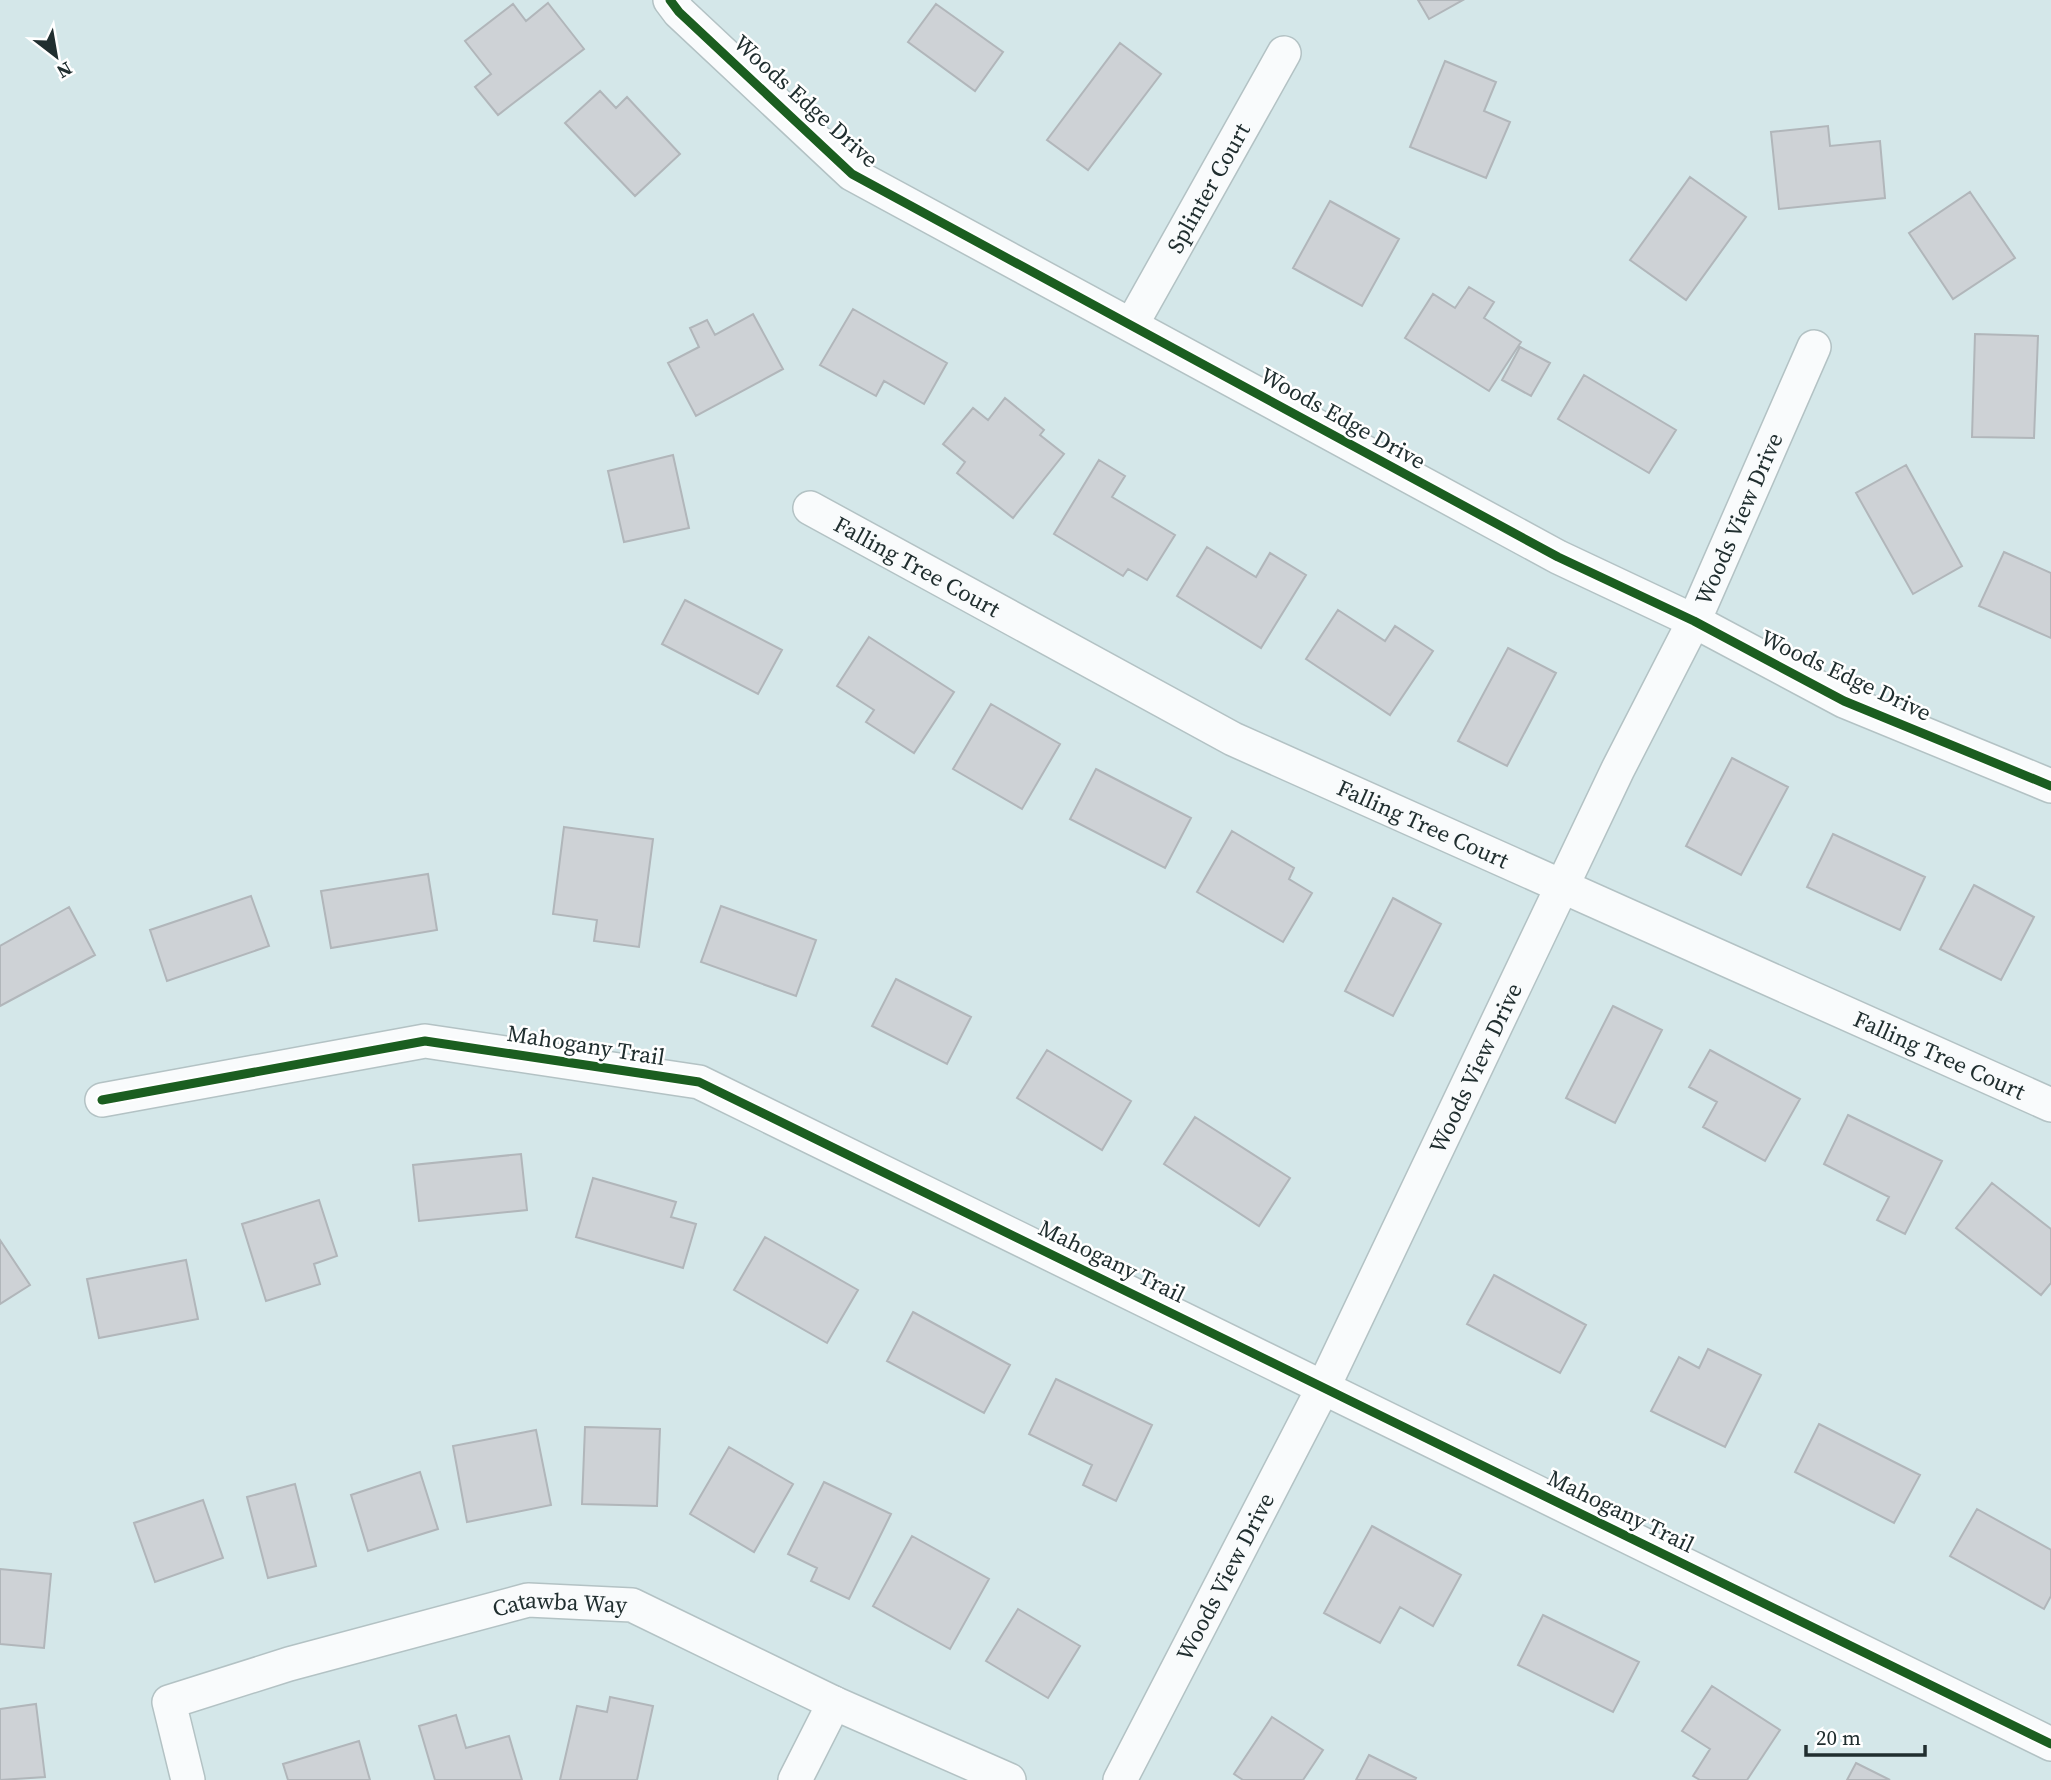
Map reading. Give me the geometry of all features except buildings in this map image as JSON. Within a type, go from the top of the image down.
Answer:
[{"type":"street","name":"Woods Edge Drive","points":[[670,0],[678,12],[852,174],[1558,556],[1694,621],[1844,701],[2051,786]]},
{"type":"street","name":"Splinter Court","points":[[1132,324],[1284,53]]},
{"type":"street","name":"Woods View Drive","points":[[1120,1780],[1324,1386],[1565,886],[1618,769],[1694,621],[1814,347]]},
{"type":"street","name":"Falling Tree Court","points":[[810,508],[1233,739],[2051,1105]]},
{"type":"street","name":"Mahogany Trail","points":[[102,1100],[425,1041],[699,1082],[2051,1744]]},
{"type":"street","name":"Catawba Way","points":[[188,1780],[169,1702],[289,1664],[528,1600],[632,1605],[834,1703],[1009,1780]]},
{"type":"street","points":[[795,1780],[834,1703]]},
{"type":"cycle path","points":[[670,0],[679,12],[852,174],[1558,557],[1694,621],[1844,701],[2051,786]]},
{"type":"cycle path","points":[[102,1100],[425,1041],[699,1082],[2051,1744]]}]
